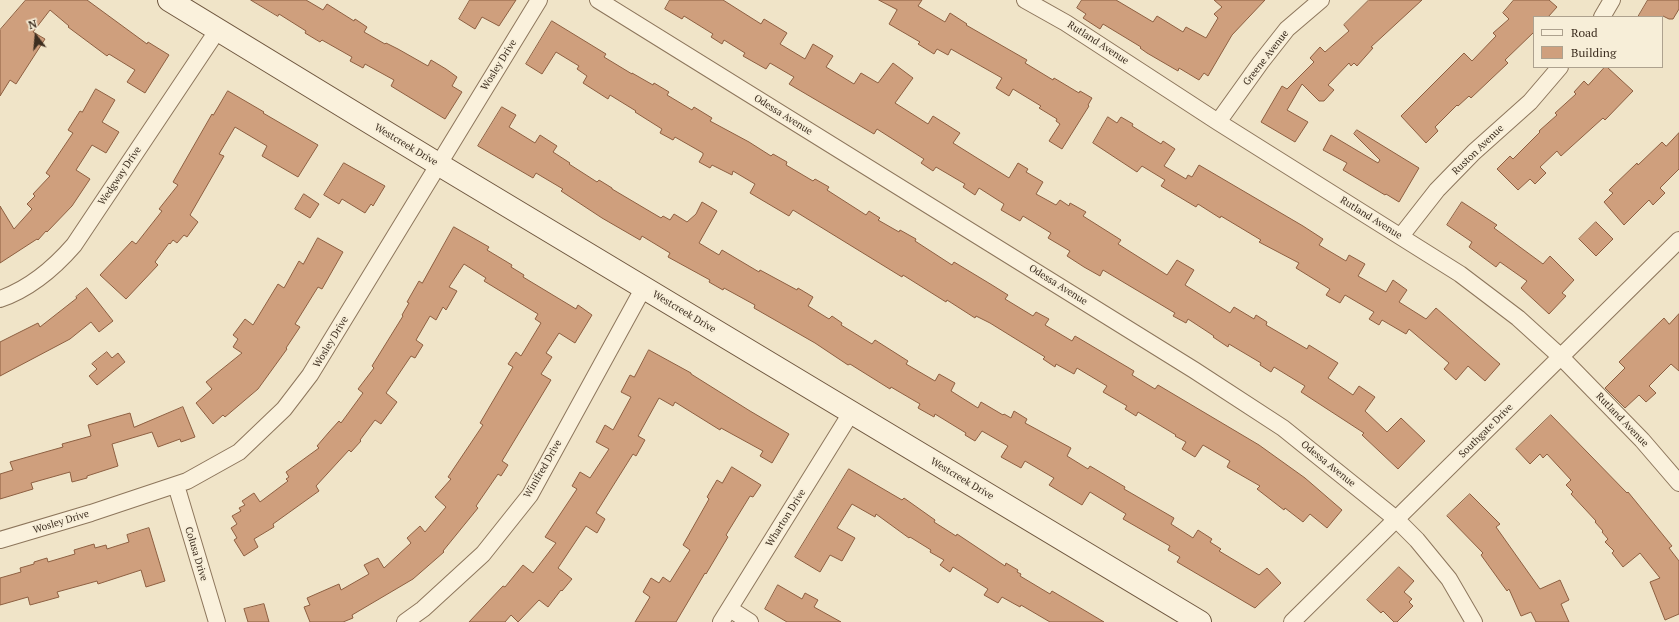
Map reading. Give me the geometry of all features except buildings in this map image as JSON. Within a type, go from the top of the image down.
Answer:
[{"type":"street","name":"Westcreek Drive","points":[[169,0],[438,164],[1200,622]]},
{"type":"street","name":"Wosley Drive","points":[[0,540],[176,485],[239,452],[284,409],[310,375],[539,0]]},
{"type":"street","name":"Odessa Avenue","points":[[598,0],[1194,370],[1283,428],[1396,519],[1417,540],[1449,579],[1474,622]]},
{"type":"street","name":"Greene Avenue","points":[[1218,122],[1261,62],[1287,30],[1321,0]]},
{"type":"street","points":[[1603,16],[1612,0]]},
{"type":"street","name":"Rutland Avenue","points":[[1028,1],[1066,23],[1218,122],[1460,274],[1518,318],[1561,357],[1642,440],[1679,483]]},
{"type":"street","name":"Wedgway Drive","points":[[0,299],[38,278],[59,262],[74,245],[217,30]]},
{"type":"street","name":"Ruston Avenue","points":[[1401,236],[1437,190],[1474,152],[1530,102],[1559,68]]},
{"type":"street","name":"Southgate Drive","points":[[1292,622],[1679,240]]},
{"type":"street","name":"Winifred Drive","points":[[405,622],[422,609],[482,554],[530,495],[644,287]]},
{"type":"street","name":"Wharton Drive","points":[[721,622],[851,413]]},
{"type":"street","name":"Colusa Drive","points":[[176,485],[217,622]]},
{"type":"street","points":[[730,609],[750,622]]}]
